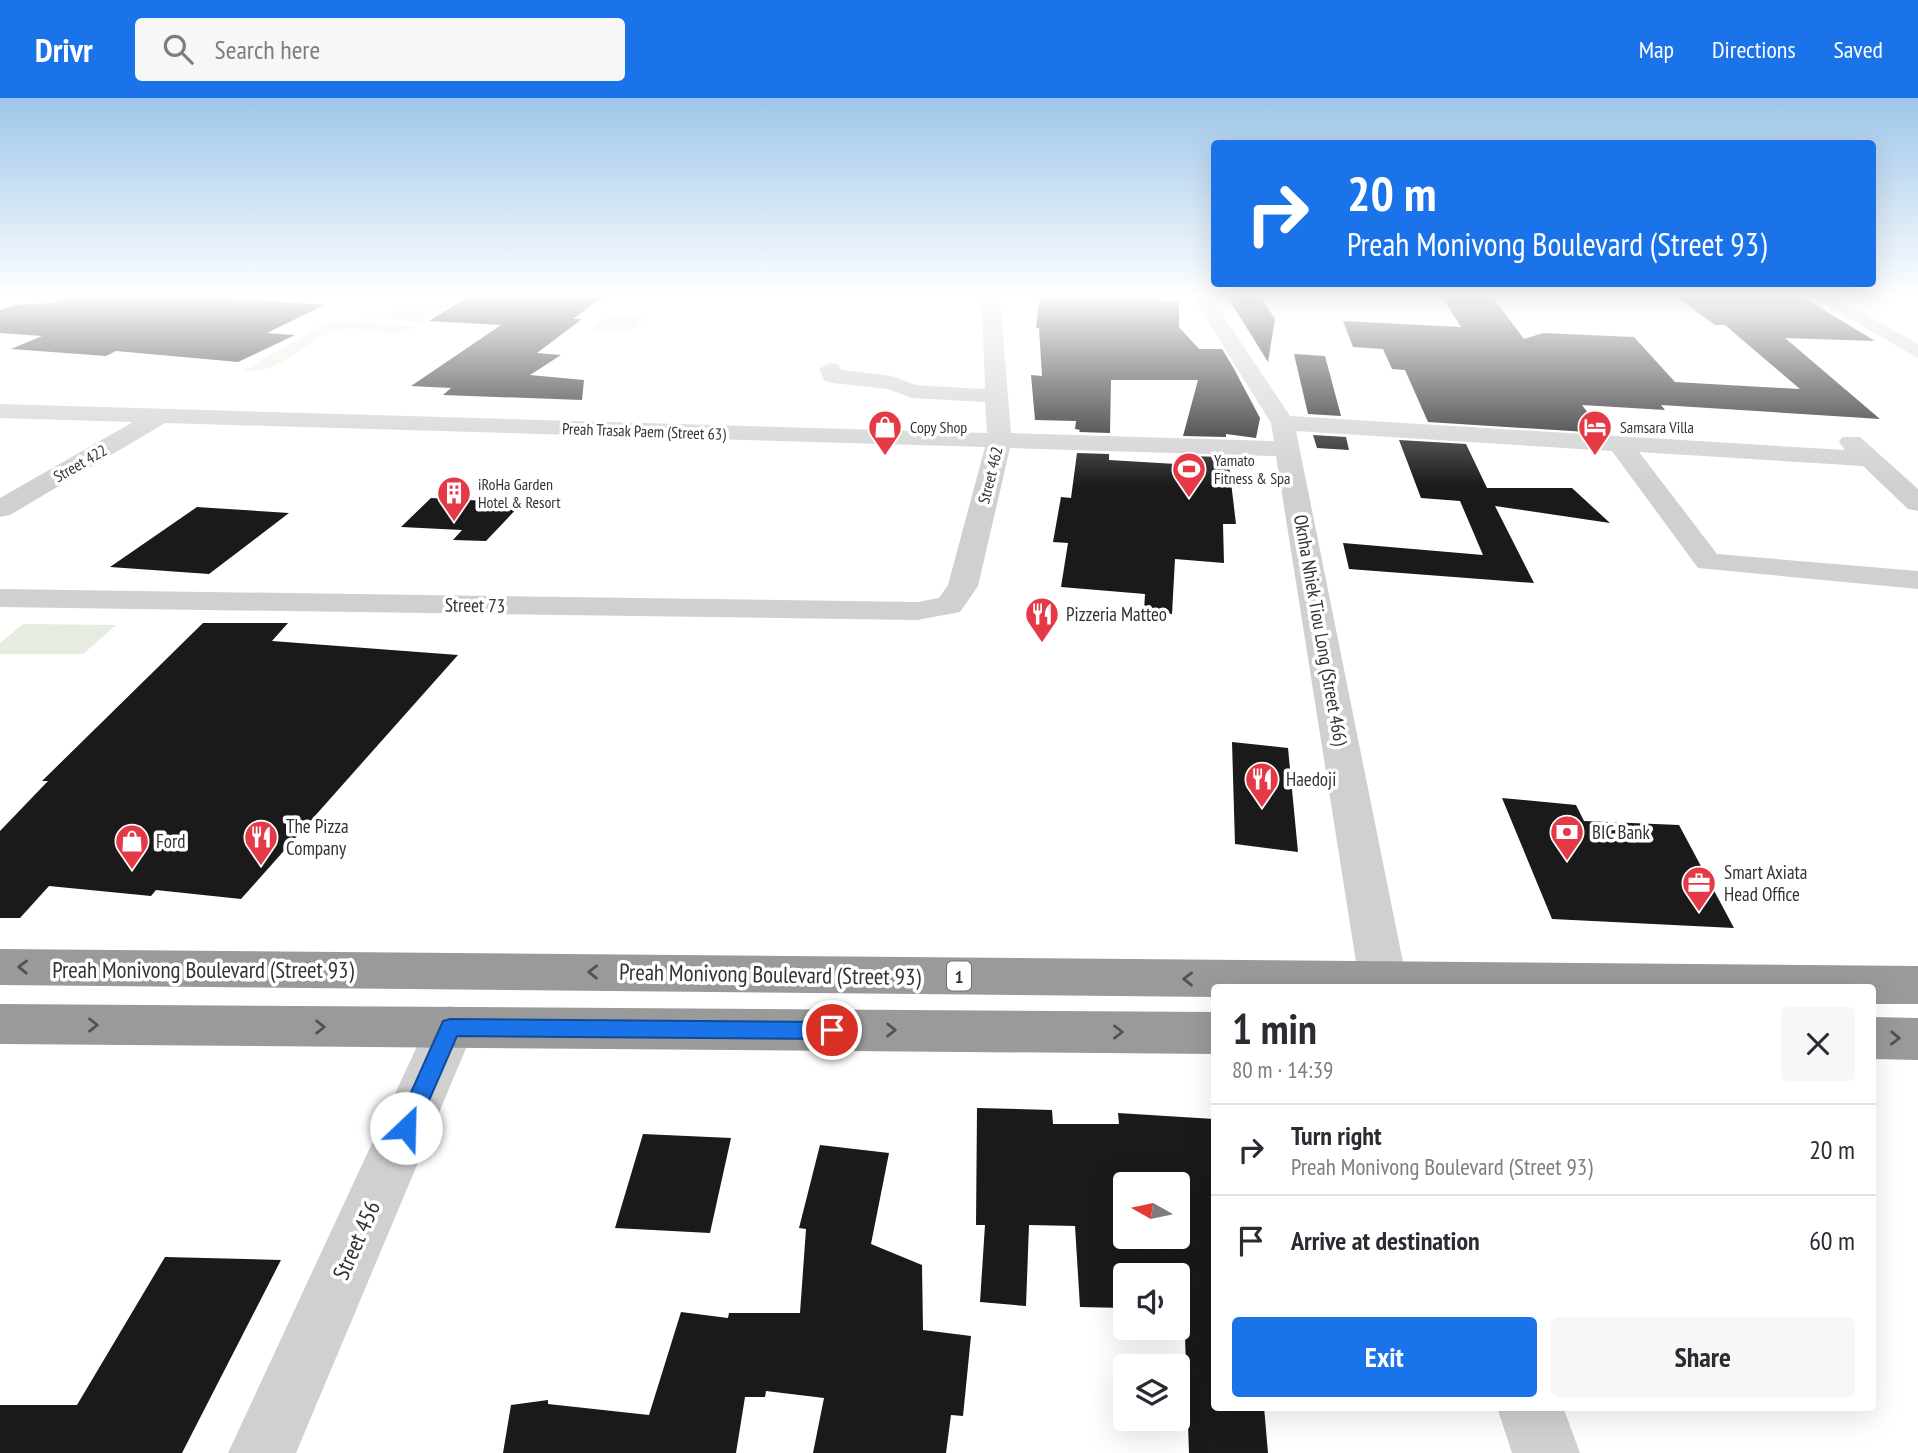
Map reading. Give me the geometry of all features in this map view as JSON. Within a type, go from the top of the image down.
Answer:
[{"type":"highway","name":"Preah Monivong Boulevard (Street 93)","points":[[0,967],[1383,984]]},
{"type":"highway","points":[[234,1026],[271,970]]},
{"type":"highway","name":"Preah Monivong Boulevard (Street 93)","points":[[1876,985],[1918,985]]},
{"type":"highway","points":[[0,1024],[1211,1033]]},
{"type":"highway","points":[[1876,1038],[1918,1039]]},
{"type":"street","name":"Street 462","points":[[949,604],[962,586],[999,441],[994,359]]},
{"type":"street","name":"Oknha Nhiek Tiou Long (Street 466)","points":[[1239,359],[1285,436],[1383,984]]},
{"type":"street","points":[[830,369],[833,376],[892,383],[912,391],[996,396]]},
{"type":"street","name":"Preah Trasak Paem (Street 63)","points":[[0,411],[999,441],[1285,436],[1619,443],[1870,459]]},
{"type":"street","name":"Street 422","points":[[0,509],[160,416]]},
{"type":"street","points":[[1849,440],[1918,503]]},
{"type":"street","points":[[1619,443],[1708,562],[1918,580]]},
{"type":"street","name":"Street 73","points":[[0,598],[917,611],[949,604]]},
{"type":"street","name":"Street 456","points":[[262,1453],[450,1027]]},
{"type":"street","points":[[1531,1411],[1546,1453]]},
{"type":"shaded area","points":[[263,359],[285,359],[270,368],[243,371]]},
{"type":"shaded area","points":[[23,624],[116,625],[83,654],[0,654],[0,643]]},
{"type":"building","points":[[207,359],[244,359],[238,362]]},
{"type":"building","points":[[450,359],[554,359],[530,375],[584,380],[582,400],[443,395],[451,388],[411,386]]},
{"type":"building","points":[[1041,359],[1228,359],[1260,418],[1256,438],[1226,434],[1226,437],[1183,436],[1198,380],[1111,380],[1110,433],[1079,432],[1080,430],[1075,429],[1076,421],[1035,420],[1031,375],[1042,376]]},
{"type":"building","points":[[1295,359],[1326,359],[1341,416],[1308,414]]},
{"type":"building","points":[[1388,359],[1654,359],[1675,382],[1800,389],[1765,359],[1810,359],[1880,419],[1661,405],[1665,410],[1582,405],[1603,433],[1428,422],[1405,370],[1392,369]]},
{"type":"building","points":[[1313,435],[1346,437],[1349,450],[1317,448]]},
{"type":"building","points":[[1399,440],[1466,444],[1487,488],[1572,488],[1610,523],[1495,506],[1534,583],[1349,569],[1343,543],[1483,555],[1460,501],[1421,498]]},
{"type":"building","points":[[1077,453],[1109,454],[1109,460],[1176,464],[1178,456],[1228,457],[1236,524],[1223,524],[1224,563],[1175,559],[1172,614],[1144,611],[1145,594],[1061,587],[1068,543],[1053,542],[1061,497],[1071,498]]},
{"type":"building","name":"iRoHa Garden Hotel & Resort","points":[[431,498],[522,503],[486,541],[453,540],[462,530],[401,527]]},
{"type":"building","points":[[197,507],[289,513],[209,574],[110,567]]},
{"type":"building","points":[[203,623],[288,623],[272,641],[458,655],[241,899],[156,890],[151,896],[49,886],[20,918],[0,918],[0,831],[48,781],[42,781]]},
{"type":"building","points":[[1232,742],[1288,748],[1298,852],[1235,844]]},
{"type":"building","points":[[1502,798],[1576,805],[1584,821],[1679,825],[1734,928],[1552,919]]},
{"type":"building","points":[[977,1108],[1052,1110],[1053,1124],[1119,1124],[1118,1113],[1211,1119],[1211,1411],[1264,1411],[1268,1453],[1189,1453],[1190,1354],[1186,1354],[1185,1340],[1190,1340],[1190,1263],[1113,1263],[1113,1308],[1080,1307],[1075,1226],[1029,1225],[1026,1306],[980,1302],[985,1225],[976,1225]]},
{"type":"building","points":[[643,1134],[731,1138],[710,1233],[615,1228]]},
{"type":"building","points":[[820,1145],[889,1153],[871,1244],[922,1265],[923,1330],[971,1336],[963,1416],[951,1415],[946,1453],[813,1453],[824,1398],[766,1391],[765,1397],[745,1397],[736,1453],[503,1453],[511,1405],[548,1400],[548,1404],[649,1415],[681,1312],[728,1318],[729,1313],[800,1313],[806,1229],[799,1228]]},
{"type":"building","points":[[165,1257],[281,1260],[182,1453],[0,1453],[0,1405],[77,1405]]},
{"type":"place","name":"Copy Shop","points":[[885,457]]},
{"type":"place","name":"Samsara Villa","points":[[1595,457]]},
{"type":"place","name":"Yamato Fitness & Spa","points":[[1189,499]]},
{"type":"place","name":"iRoHa Garden Hotel & Resort","points":[[454,523]]},
{"type":"place","name":"Pizzeria Matteo","points":[[1042,644]]},
{"type":"place","name":"Haedoji","points":[[1262,809]]},
{"type":"place","name":"BIC Bank","points":[[1567,862]]},
{"type":"place","name":"The Pizza Company","points":[[261,867]]},
{"type":"place","name":"Ford","points":[[132,871]]},
{"type":"place","name":"Smart Axiata Head Office","points":[[1699,913]]},
{"type":"route","points":[[406,1128],[450,1027],[832,1030]]}]
